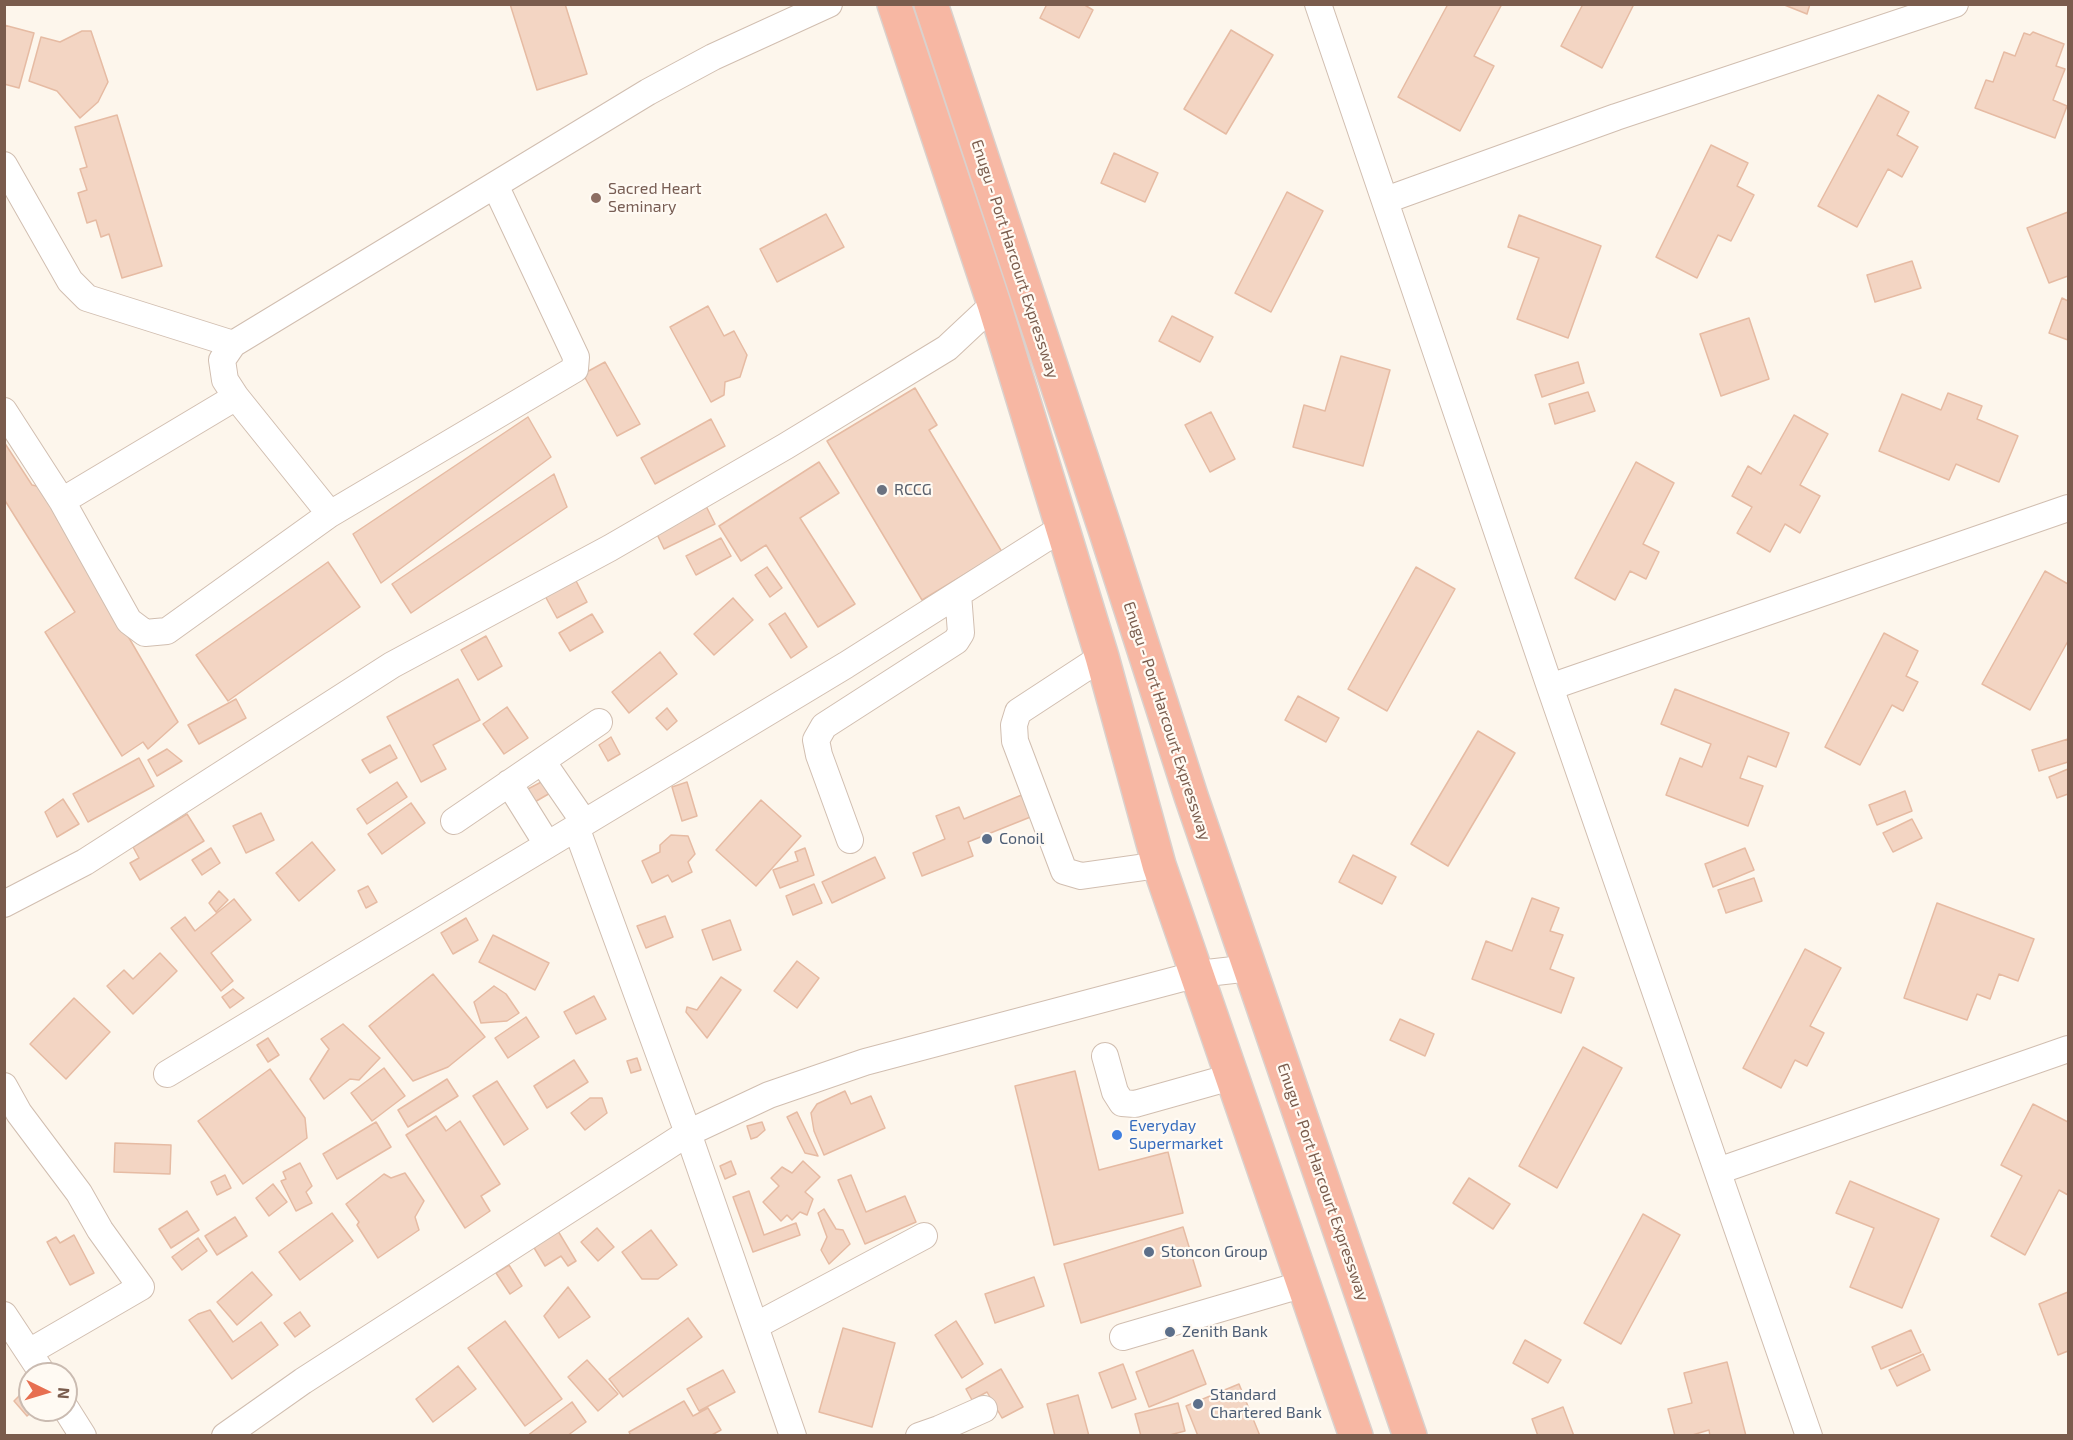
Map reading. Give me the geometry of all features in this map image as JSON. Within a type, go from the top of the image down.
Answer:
[{"type":"highway","name":"Enugu - Port Harcourt Expressway","points":[[894,4],[994,304],[1102,657],[1159,865],[1356,1436]]},
{"type":"highway","name":"Enugu - Port Harcourt Expressway","points":[[931,4],[1191,796],[1410,1436]]},
{"type":"street","points":[[330,514],[236,397],[225,380],[222,360],[233,344],[648,92],[714,57],[829,4]]},
{"type":"street","points":[[1318,4],[1550,687],[1809,1436]]},
{"type":"street","points":[[1386,200],[1616,117],[1955,4]]},
{"type":"street","points":[[4,165],[70,281],[87,298],[233,344]]},
{"type":"street","points":[[4,411],[62,501],[129,621],[145,633],[167,631],[330,514],[575,369],[576,357],[495,185]]},
{"type":"street","points":[[4,904],[85,862],[392,665],[610,548],[947,348],[994,304]]},
{"type":"street","points":[[62,501],[236,397]]},
{"type":"street","points":[[1550,687],[2068,508]]},
{"type":"street","points":[[167,1074],[836,671],[1062,528]]},
{"type":"street","points":[[850,840],[819,755],[816,740],[824,726],[956,641],[961,633],[958,594]]},
{"type":"street","points":[[1102,657],[1018,712],[1014,725],[1015,741],[1064,871],[1082,876],[1159,865]]},
{"type":"street","points":[[454,821],[599,722]]},
{"type":"street","points":[[542,760],[580,824],[793,1436]]},
{"type":"street","points":[[509,783],[548,843]]},
{"type":"street","points":[[225,1436],[303,1381],[688,1132],[769,1095],[865,1062],[1198,974],[1251,968]]},
{"type":"street","points":[[1718,1171],[2068,1049]]},
{"type":"street","points":[[1105,1056],[1115,1092],[1122,1103],[1135,1104],[1231,1077]]},
{"type":"street","points":[[4,1086],[19,1113],[79,1193],[100,1230],[141,1287],[28,1352]]},
{"type":"street","points":[[755,1326],[924,1236]]},
{"type":"street","points":[[1123,1337],[1304,1284]]},
{"type":"street","points":[[4,1315],[35,1362]]},
{"type":"street","points":[[919,1436],[984,1408]]},
{"type":"street","points":[[75,1422],[84,1436]]},
{"type":"building","points":[[510,4],[565,4],[587,74],[537,90]]},
{"type":"building","points":[[1047,4],[1083,4],[1093,10],[1079,38],[1040,18]]},
{"type":"building","points":[[1448,4],[1502,4],[1474,56],[1494,66],[1460,131],[1398,97]]},
{"type":"building","points":[[1583,4],[1634,4],[1602,68],[1561,46]]},
{"type":"building","points":[[1782,4],[1810,4],[1807,14]]},
{"type":"building","points":[[4,25],[34,33],[19,88],[4,84]]},
{"type":"building","points":[[1231,30],[1273,55],[1226,134],[1184,109]]},
{"type":"building","points":[[82,31],[91,31],[108,82],[98,102],[80,118],[57,91],[29,81],[41,37],[60,42]]},
{"type":"building","points":[[2033,32],[2064,44],[2056,66],[2065,69],[2053,100],[2067,106],[2055,138],[1975,108],[1986,80],[1993,82],[2004,52],[2015,56],[2024,33],[2030,35]]},
{"type":"building","points":[[1878,95],[1909,112],[1897,135],[1918,147],[1902,177],[1888,169],[1857,227],[1818,206]]},
{"type":"building","points":[[117,115],[162,266],[122,278],[109,234],[101,237],[96,220],[87,223],[78,193],[87,190],[80,169],[87,167],[75,127]]},
{"type":"building","points":[[1711,145],[1748,163],[1737,186],[1754,195],[1731,241],[1718,235],[1697,278],[1656,257]]},
{"type":"building","points":[[1114,153],[1158,173],[1145,202],[1101,183]]},
{"type":"building","points":[[1287,192],[1323,211],[1271,312],[1235,293]]},
{"type":"building","points":[[2068,212],[2068,276],[2049,283],[2027,228]]},
{"type":"building","points":[[826,214],[844,247],[777,282],[760,249]]},
{"type":"building","points":[[1519,215],[1601,246],[1568,338],[1517,319],[1539,258],[1508,247]]},
{"type":"building","points":[[1912,261],[1921,288],[1875,302],[1867,275]]},
{"type":"building","points":[[2062,298],[2068,301],[2068,340],[2049,333]]},
{"type":"building","points":[[708,306],[724,336],[734,331],[747,355],[740,377],[725,382],[724,395],[711,402],[670,327]]},
{"type":"building","points":[[1172,316],[1213,337],[1200,362],[1159,341]]},
{"type":"building","points":[[1749,318],[1769,379],[1721,396],[1700,334]]},
{"type":"building","points":[[1341,356],[1390,370],[1363,466],[1293,447],[1304,405],[1325,411]]},
{"type":"building","points":[[605,362],[640,424],[617,436],[583,374]]},
{"type":"building","points":[[1578,362],[1584,383],[1542,397],[1535,375]]},
{"type":"building","points":[[915,388],[937,425],[929,430],[1002,552],[922,600],[827,441]]},
{"type":"building","points":[[1588,392],[1595,411],[1555,424],[1549,404]]},
{"type":"building","points":[[1948,393],[1982,406],[1977,419],[2018,436],[1999,482],[1956,464],[1949,480],[1879,451],[1902,394],[1941,410]]},
{"type":"building","points":[[1211,412],[1235,459],[1210,472],[1185,425]]},
{"type":"building","points":[[1794,415],[1828,434],[1800,485],[1820,496],[1800,533],[1785,524],[1770,552],[1737,533],[1752,507],[1732,496],[1748,466],[1761,474]]},
{"type":"building","points":[[528,417],[551,457],[381,583],[353,534]]},
{"type":"building","points":[[711,419],[725,446],[655,484],[641,458]]},
{"type":"building","points":[[4,442],[32,485],[41,487],[178,722],[148,749],[143,742],[122,756],[45,632],[75,612],[4,499]]},
{"type":"building","points":[[819,462],[839,493],[800,518],[855,604],[818,627],[766,545],[741,561],[719,526]]},
{"type":"building","points":[[1636,462],[1674,483],[1643,544],[1659,552],[1646,579],[1630,571],[1615,600],[1575,578]]},
{"type":"building","points":[[554,474],[567,507],[411,613],[392,584]]},
{"type":"building","points":[[706,506],[715,524],[664,549],[655,530]]},
{"type":"building","points":[[721,538],[731,556],[696,575],[686,556]]},
{"type":"building","points":[[328,562],[360,607],[228,701],[196,655]]},
{"type":"building","points":[[767,567],[782,588],[770,597],[755,575]]},
{"type":"building","points":[[1416,567],[1455,589],[1387,711],[1348,689]]},
{"type":"building","points":[[2045,571],[2068,584],[2068,641],[2030,710],[1982,684]]},
{"type":"building","points":[[574,577],[587,602],[557,618],[544,594]]},
{"type":"building","points":[[733,598],[753,620],[714,655],[694,634]]},
{"type":"building","points":[[785,613],[807,647],[791,658],[769,624]]},
{"type":"building","points":[[592,614],[603,632],[570,651],[559,633]]},
{"type":"building","points":[[1884,633],[1918,651],[1906,676],[1918,682],[1903,711],[1892,705],[1860,765],[1825,747]]},
{"type":"building","points":[[486,636],[502,666],[478,680],[461,650]]},
{"type":"building","points":[[660,652],[677,674],[629,713],[612,692]]},
{"type":"building","points":[[458,679],[480,720],[433,745],[446,769],[421,782],[387,717]]},
{"type":"building","points":[[1675,689],[1789,733],[1776,767],[1748,756],[1740,778],[1763,786],[1748,826],[1666,795],[1680,758],[1702,767],[1711,744],[1661,724]]},
{"type":"building","points":[[1298,696],[1339,718],[1326,742],[1285,720]]},
{"type":"building","points":[[236,699],[246,718],[199,744],[188,725]]},
{"type":"building","points":[[507,707],[528,738],[504,754],[483,724]]},
{"type":"building","points":[[667,708],[677,721],[667,730],[656,718]]},
{"type":"building","points":[[1478,731],[1515,753],[1448,866],[1411,844]]},
{"type":"building","points":[[611,737],[620,754],[608,761],[599,745]]},
{"type":"building","points":[[2068,739],[2068,762],[2039,771],[2032,750]]},
{"type":"building","points":[[390,745],[397,758],[370,773],[362,760]]},
{"type":"building","points":[[167,749],[182,761],[157,776],[148,760]]},
{"type":"building","points":[[139,758],[154,786],[88,822],[73,794]]},
{"type":"building","points":[[2068,769],[2068,794],[2057,798],[2049,777]]},
{"type":"building","points":[[545,780],[552,792],[533,803],[526,790]]},
{"type":"building","points":[[397,782],[407,797],[367,824],[357,809]]},
{"type":"building","points":[[687,782],[697,816],[682,821],[672,787]]},
{"type":"building","points":[[1905,791],[1912,811],[1877,825],[1869,805]]},
{"type":"building","points":[[1024,794],[1033,816],[968,842],[973,856],[922,876],[913,853],[945,839],[936,816],[959,807],[964,819]]},
{"type":"building","points":[[63,799],[79,824],[57,837],[45,812]]},
{"type":"building","points":[[761,800],[801,836],[756,886],[716,850]]},
{"type":"building","points":[[411,803],[425,823],[382,854],[368,834]]},
{"type":"building","points":[[261,813],[274,840],[246,853],[233,826]]},
{"type":"building","points":[[187,814],[204,841],[140,880],[130,863],[139,858],[133,847]]},
{"type":"building","points":[[1912,819],[1922,838],[1893,852],[1883,833]]},
{"type":"building","points":[[671,835],[688,836],[695,854],[688,862],[692,872],[672,882],[668,875],[652,883],[642,861],[660,852],[660,845]]},
{"type":"building","points":[[312,842],[335,870],[299,901],[276,873]]},
{"type":"building","points":[[211,848],[220,863],[202,875],[192,860]]},
{"type":"building","points":[[805,848],[814,875],[780,888],[773,870],[798,861],[795,852]]},
{"type":"building","points":[[1745,848],[1754,870],[1713,887],[1705,864]]},
{"type":"building","points":[[1353,855],[1396,877],[1382,904],[1339,882]]},
{"type":"building","points":[[875,857],[885,878],[832,903],[822,882]]},
{"type":"building","points":[[1754,878],[1762,901],[1726,913],[1718,890]]},
{"type":"building","points":[[814,884],[822,903],[793,915],[786,896]]},
{"type":"building","points":[[368,886],[377,902],[366,908],[358,891]]},
{"type":"building","points":[[219,891],[228,900],[216,912],[209,903]]},
{"type":"building","points":[[1532,898],[1559,908],[1550,931],[1563,935],[1550,969],[1574,978],[1561,1013],[1472,979],[1486,941],[1512,951]]},
{"type":"building","points":[[234,899],[251,920],[211,953],[233,981],[221,991],[171,928],[185,917],[195,931]]},
{"type":"building","points":[[1937,903],[2034,939],[2018,981],[1999,974],[1990,999],[1977,994],[1967,1020],[1904,998]]},
{"type":"building","points":[[665,916],[673,937],[646,948],[637,926]]},
{"type":"building","points":[[466,918],[478,940],[453,954],[441,933]]},
{"type":"building","points":[[730,920],[741,950],[713,960],[702,930]]},
{"type":"building","points":[[493,935],[549,963],[535,990],[479,962]]},
{"type":"building","points":[[1805,949],[1841,968],[1810,1026],[1824,1033],[1807,1066],[1795,1060],[1781,1088],[1743,1068]]},
{"type":"building","points":[[160,953],[177,971],[133,1014],[107,986],[124,970],[133,979]]},
{"type":"building","points":[[797,961],[819,978],[797,1008],[774,991]]},
{"type":"building","points":[[433,974],[485,1037],[448,1067],[413,1081],[369,1026]]},
{"type":"building","points":[[721,977],[741,990],[707,1038],[686,1012],[687,1007],[697,1010]]},
{"type":"building","points":[[494,986],[506,994],[519,1013],[507,1021],[481,1023],[474,1002]]},
{"type":"building","points":[[233,989],[244,998],[230,1008],[222,997]]},
{"type":"building","points":[[594,996],[606,1019],[576,1034],[564,1012]]},
{"type":"building","points":[[74,998],[110,1032],[66,1079],[30,1044]]},
{"type":"building","points":[[526,1017],[539,1037],[508,1058],[495,1038]]},
{"type":"building","points":[[1400,1019],[1434,1034],[1425,1056],[1390,1040]]},
{"type":"building","points":[[343,1024],[380,1058],[359,1080],[350,1079],[324,1099],[310,1079],[329,1049],[321,1039]]},
{"type":"building","points":[[268,1038],[279,1055],[268,1062],[257,1045]]},
{"type":"building","points":[[1583,1047],[1622,1068],[1557,1188],[1519,1166]]},
{"type":"building","points":[[637,1058],[641,1070],[631,1073],[627,1061]]},
{"type":"building","points":[[574,1060],[588,1082],[547,1108],[534,1086]]},
{"type":"building","points":[[384,1068],[405,1096],[372,1121],[351,1093]]},
{"type":"building","points":[[270,1069],[305,1118],[307,1138],[243,1184],[198,1121]]},
{"type":"building","points":[[1075,1071],[1099,1170],[1168,1152],[1183,1213],[1054,1245],[1015,1086]]},
{"type":"building","points":[[447,1079],[458,1096],[408,1127],[398,1110]]},
{"type":"building","points":[[497,1081],[528,1129],[504,1145],[473,1096]]},
{"type":"building","points":[[845,1091],[851,1104],[871,1096],[885,1128],[824,1155],[814,1131],[811,1113],[817,1104]]},
{"type":"building","points":[[590,1098],[602,1098],[607,1113],[585,1130],[571,1113]]},
{"type":"building","points":[[2033,1104],[2068,1122],[2068,1195],[2059,1190],[2025,1255],[1991,1236],[2022,1176],[2001,1165]]},
{"type":"building","points":[[797,1112],[818,1156],[805,1153],[787,1117]]},
{"type":"building","points":[[436,1116],[446,1131],[460,1121],[500,1184],[481,1196],[490,1211],[465,1228],[406,1135]]},
{"type":"building","points":[[376,1122],[391,1147],[337,1179],[323,1154]]},
{"type":"building","points":[[762,1122],[765,1130],[751,1139],[747,1126]]},
{"type":"building","points":[[115,1143],[171,1145],[170,1174],[114,1172]]},
{"type":"building","points":[[731,1161],[736,1174],[725,1179],[720,1166]]},
{"type":"building","points":[[803,1161],[820,1177],[805,1192],[813,1199],[807,1215],[800,1212],[792,1220],[787,1215],[781,1221],[763,1202],[779,1186],[771,1178],[782,1167],[792,1173]]},
{"type":"building","points":[[300,1163],[312,1186],[306,1192],[312,1203],[296,1211],[281,1181],[286,1179],[283,1172]]},
{"type":"building","points":[[405,1173],[424,1201],[415,1217],[419,1230],[378,1258],[357,1225],[359,1222],[346,1204],[384,1174],[391,1178]]},
{"type":"building","points":[[225,1175],[231,1188],[217,1195],[211,1182]]},
{"type":"building","points":[[851,1175],[866,1212],[905,1196],[916,1222],[865,1244],[838,1180]]},
{"type":"building","points":[[1469,1178],[1510,1204],[1493,1229],[1453,1203]]},
{"type":"building","points":[[1850,1181],[1939,1219],[1902,1308],[1850,1287],[1874,1228],[1836,1213]]},
{"type":"building","points":[[273,1184],[287,1202],[269,1216],[256,1198]]},
{"type":"building","points":[[749,1191],[764,1235],[796,1223],[800,1235],[753,1252],[733,1197]]},
{"type":"building","points":[[824,1209],[836,1229],[843,1230],[850,1244],[829,1264],[821,1250],[827,1237],[818,1213]]},
{"type":"building","points":[[187,1211],[199,1230],[171,1248],[159,1229]]},
{"type":"building","points":[[332,1213],[353,1241],[300,1280],[279,1252]]},
{"type":"building","points":[[1643,1214],[1680,1235],[1621,1344],[1584,1323]]},
{"type":"building","points":[[235,1217],[247,1236],[217,1255],[205,1236]]},
{"type":"building","points":[[1183,1227],[1201,1286],[1081,1323],[1064,1264]]},
{"type":"building","points":[[597,1228],[614,1247],[598,1261],[581,1242]]},
{"type":"building","points":[[651,1230],[677,1265],[658,1279],[642,1279],[622,1252]]},
{"type":"building","points":[[558,1231],[576,1261],[568,1266],[561,1256],[545,1266],[533,1246]]},
{"type":"building","points":[[74,1235],[94,1273],[70,1285],[47,1242],[56,1237],[60,1243]]},
{"type":"building","points":[[198,1238],[207,1251],[182,1270],[172,1257]]},
{"type":"building","points":[[509,1265],[522,1286],[510,1294],[496,1273]]},
{"type":"building","points":[[252,1272],[272,1295],[237,1325],[217,1302]]},
{"type":"building","points":[[1034,1277],[1044,1306],[995,1323],[985,1294]]},
{"type":"building","points":[[568,1287],[590,1317],[559,1338],[544,1316]]},
{"type":"building","points":[[2068,1292],[2068,1351],[2058,1355],[2039,1304]]},
{"type":"building","points":[[210,1310],[233,1342],[261,1322],[278,1345],[232,1379],[189,1320]]},
{"type":"building","points":[[300,1312],[310,1326],[295,1337],[284,1323]]},
{"type":"building","points":[[688,1318],[702,1337],[623,1397],[609,1379]]},
{"type":"building","points":[[505,1321],[562,1399],[525,1426],[468,1348]]},
{"type":"building","points":[[956,1321],[983,1364],[962,1378],[935,1335]]},
{"type":"building","points":[[843,1328],[895,1343],[872,1427],[819,1412]]},
{"type":"building","points":[[1911,1330],[1921,1352],[1881,1369],[1872,1347]]},
{"type":"building","points":[[1525,1340],[1561,1360],[1548,1383],[1513,1363]]},
{"type":"building","points":[[1193,1350],[1206,1384],[1149,1407],[1136,1372]]},
{"type":"building","points":[[1923,1354],[1930,1370],[1897,1386],[1889,1370]]},
{"type":"building","points":[[587,1360],[618,1394],[598,1411],[568,1377]]},
{"type":"building","points":[[1727,1362],[1746,1436],[1710,1436],[1709,1430],[1689,1436],[1675,1436],[1668,1409],[1692,1403],[1684,1373]]},
{"type":"building","points":[[1123,1364],[1136,1399],[1112,1408],[1099,1373]]},
{"type":"building","points":[[458,1366],[476,1389],[433,1422],[416,1399]]},
{"type":"building","points":[[1001,1369],[1023,1407],[1002,1418],[987,1392],[972,1400],[966,1389]]},
{"type":"building","points":[[723,1370],[735,1392],[699,1411],[687,1389]]},
{"type":"building","points":[[1239,1384],[1260,1436],[1198,1436],[1186,1406]]},
{"type":"building","points":[[1078,1395],[1089,1436],[1055,1436],[1047,1404]]},
{"type":"building","points":[[684,1401],[693,1416],[708,1408],[721,1430],[710,1436],[631,1436],[629,1432]]},
{"type":"building","points":[[572,1402],[586,1422],[567,1436],[527,1436]]},
{"type":"building","points":[[1178,1403],[1185,1431],[1166,1436],[1141,1436],[1135,1414]]},
{"type":"building","points":[[1563,1407],[1574,1436],[1538,1436],[1532,1419]]},
{"type":"place","name":"Sacred Heart Seminary","points":[[596,198]]},
{"type":"place","name":"RCCG","points":[[882,490]]},
{"type":"place","name":"Conoil","points":[[987,839]]},
{"type":"place","name":"Everyday Supermarket","points":[[1117,1135]]},
{"type":"place","name":"Stoncon Group","points":[[1149,1252]]},
{"type":"place","name":"Zenith Bank","points":[[1170,1332]]},
{"type":"place","name":"Standard Chartered Bank","points":[[1198,1404]]}]
